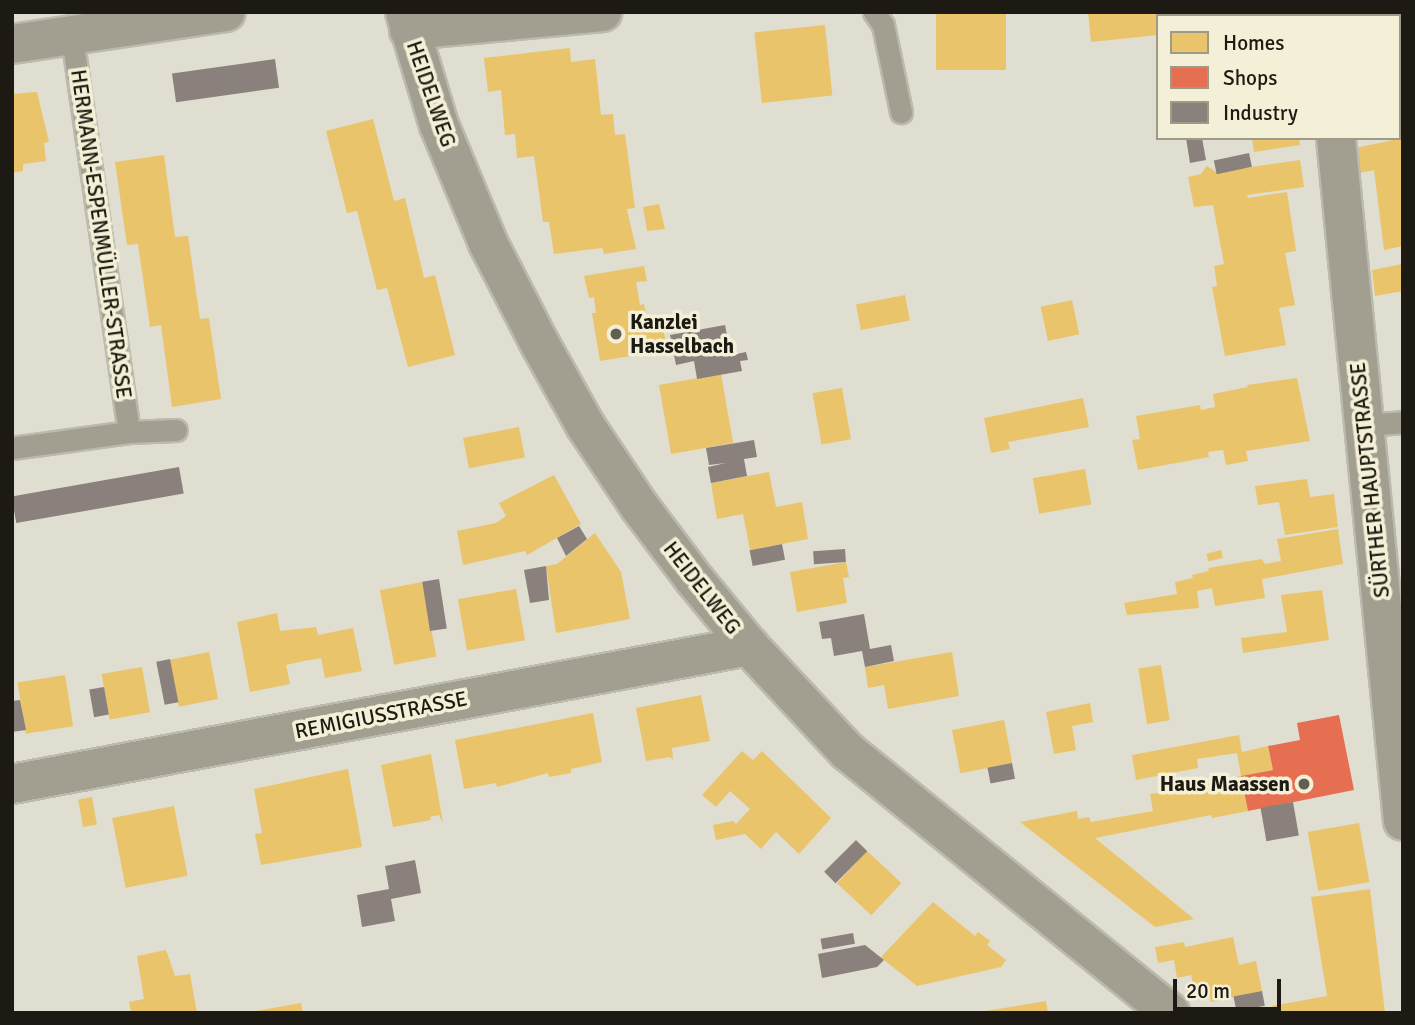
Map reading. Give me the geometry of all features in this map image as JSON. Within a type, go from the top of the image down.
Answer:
[{"type":"street","points":[[12,44],[226,12]]},
{"type":"street","name":"HEIDELWEG","points":[[602,12],[407,21],[439,125],[488,243],[585,425],[639,506],[749,646],[846,751],[1170,1013]]},
{"type":"street","name":"SÜRTHER HAUPTSTRASSE","points":[[1336,140],[1364,425],[1392,575],[1403,821]]},
{"type":"street","name":"REMIGIUSSTRASSE","points":[[12,785],[749,646]]},
{"type":"lane","points":[[874,12],[883,25],[901,112]]},
{"type":"lane","name":"HERMANN-ESPENMÜLLER-STRASSE","points":[[72,35],[129,432]]},
{"type":"lane","points":[[1364,425],[1403,422]]},
{"type":"lane","points":[[12,448],[129,432],[176,430]]},
{"type":"building: Homes","points":[[936,12],[1006,12],[1006,70],[936,70]]},
{"type":"building: Homes","points":[[1088,12],[1251,12],[1156,14],[1156,35],[1091,42]]},
{"type":"building: Homes","points":[[1403,12],[1403,27],[1401,14],[1357,14]]},
{"type":"building: Homes","points":[[825,25],[832,96],[762,103],[754,32]]},
{"type":"building: Homes","points":[[570,48],[571,62],[595,59],[601,115],[613,114],[615,135],[625,134],[635,208],[627,209],[636,249],[604,254],[602,248],[554,254],[549,222],[543,222],[534,156],[517,158],[515,134],[505,135],[501,90],[488,92],[484,58]]},
{"type":"building: Homes","points":[[1401,52],[1403,56],[1401,84]]},
{"type":"building: Homes","points":[[37,92],[49,142],[44,143],[46,161],[23,164],[23,171],[12,173],[12,94]]},
{"type":"building: Homes","points":[[373,119],[394,201],[405,198],[424,278],[435,275],[455,355],[408,367],[387,288],[377,290],[357,211],[347,213],[326,131]]},
{"type":"building: Homes","points":[[1401,138],[1403,246],[1384,250],[1374,170],[1360,173],[1355,148]]},
{"type":"building: Homes","points":[[1252,140],[1299,140],[1300,145],[1254,152]]},
{"type":"building: Homes","points":[[164,155],[175,237],[188,236],[200,319],[209,318],[221,399],[172,407],[161,325],[150,327],[138,244],[127,245],[115,162]]},
{"type":"building: Homes","points":[[1300,160],[1304,187],[1247,195],[1248,198],[1287,192],[1296,251],[1285,253],[1295,305],[1279,308],[1286,345],[1225,356],[1212,287],[1217,286],[1214,266],[1224,264],[1213,205],[1194,207],[1188,177],[1201,174],[1207,166],[1216,172]]},
{"type":"building: Homes","points":[[659,204],[665,229],[647,231],[643,207]]},
{"type":"building: Homes","points":[[1403,264],[1403,291],[1375,296],[1372,270]]},
{"type":"building: Homes","points":[[644,266],[647,281],[636,282],[640,305],[644,304],[649,328],[663,327],[667,350],[600,361],[592,313],[596,313],[594,297],[589,298],[584,276]]},
{"type":"building: Homes","points":[[905,295],[910,321],[861,330],[856,305]]},
{"type":"building: Homes","points":[[1072,300],[1079,334],[1048,341],[1041,307]]},
{"type":"building: Homes","points":[[721,374],[733,443],[671,454],[659,385]]},
{"type":"building: Homes","points":[[1297,378],[1310,441],[1246,451],[1248,461],[1226,465],[1223,450],[1208,452],[1209,457],[1138,470],[1132,440],[1140,439],[1136,416],[1200,405],[1201,410],[1215,407],[1213,394],[1248,387],[1247,385]]},
{"type":"building: Homes","points":[[842,388],[851,439],[821,444],[812,393]]},
{"type":"building: Homes","points":[[1083,398],[1089,427],[1008,442],[1010,449],[991,453],[984,418]]},
{"type":"building: Homes","points":[[519,427],[525,457],[469,468],[463,438]]},
{"type":"building: Homes","points":[[1085,469],[1091,504],[1039,514],[1033,478]]},
{"type":"building: Homes","points":[[769,472],[776,507],[802,502],[808,539],[750,550],[743,514],[717,519],[711,483]]},
{"type":"building: Homes","points":[[554,475],[581,524],[527,555],[525,551],[463,565],[457,531],[496,523],[506,516],[499,503]]},
{"type":"building: Homes","points":[[1307,479],[1310,497],[1334,494],[1338,527],[1285,535],[1279,502],[1258,505],[1255,486]]},
{"type":"building: Homes","points":[[1338,529],[1343,564],[1262,579],[1265,598],[1215,606],[1212,588],[1197,591],[1199,608],[1127,615],[1124,603],[1177,594],[1175,582],[1193,578],[1192,575],[1209,571],[1208,568],[1262,559],[1265,564],[1281,561],[1277,539]]},
{"type":"building: Homes","points":[[595,533],[621,572],[630,619],[556,633],[546,566],[557,564]]},
{"type":"building: Homes","points":[[1221,550],[1223,558],[1208,561],[1206,554]]},
{"type":"building: Homes","points":[[846,562],[849,577],[843,578],[847,603],[797,612],[790,572]]},
{"type":"building: Homes","points":[[422,582],[437,657],[394,665],[380,590]]},
{"type":"building: Homes","points":[[516,589],[525,640],[467,650],[458,599]]},
{"type":"building: Homes","points":[[1322,590],[1329,640],[1243,653],[1241,638],[1287,632],[1281,595]]},
{"type":"building: Homes","points":[[277,613],[280,631],[316,627],[318,635],[353,628],[362,671],[325,678],[321,658],[304,661],[286,665],[290,684],[250,692],[237,622]]},
{"type":"building: Homes","points":[[209,652],[218,699],[179,707],[170,660]]},
{"type":"building: Homes","points":[[952,652],[959,696],[888,709],[884,685],[868,688],[865,667]]},
{"type":"building: Homes","points":[[1161,665],[1170,720],[1147,724],[1138,669]]},
{"type":"building: Homes","points":[[142,667],[150,712],[110,719],[102,674]]},
{"type":"building: Homes","points":[[65,675],[73,726],[26,734],[18,683]]},
{"type":"building: Homes","points":[[701,695],[710,741],[672,748],[673,760],[670,757],[646,761],[636,708]]},
{"type":"building: Homes","points":[[1090,703],[1093,722],[1072,726],[1076,750],[1054,754],[1046,712]]},
{"type":"building: Homes","points":[[593,713],[602,762],[571,769],[571,773],[549,777],[548,773],[497,787],[496,783],[464,789],[455,740]]},
{"type":"building: Homes","points":[[1004,720],[1012,763],[960,773],[952,730]]},
{"type":"building: Homes","points":[[1239,735],[1242,752],[1268,746],[1273,770],[1241,776],[1237,753],[1197,759],[1198,768],[1136,780],[1132,755]]},
{"type":"building: Homes","points":[[742,751],[753,760],[762,751],[831,818],[799,854],[776,832],[761,849],[745,834],[716,840],[713,825],[733,821],[736,824],[750,809],[730,791],[716,807],[702,795]]},
{"type":"building: Homes","points":[[431,754],[443,823],[439,815],[430,817],[431,820],[393,827],[381,765]]},
{"type":"building: Homes","points":[[348,769],[362,847],[261,865],[255,834],[262,833],[254,789]]},
{"type":"building: Homes","points":[[1241,776],[1248,811],[1212,818],[1211,815],[1095,838],[1194,919],[1155,927],[1020,822],[1077,811],[1078,819],[1089,817],[1091,822],[1153,811],[1150,794]]},
{"type":"building: Homes","points":[[92,797],[97,825],[83,827],[78,799]]},
{"type":"building: Homes","points":[[174,806],[188,876],[126,888],[112,818]]},
{"type":"building: Homes","points":[[1359,823],[1369,882],[1318,891],[1308,832]]},
{"type":"building: Homes","points":[[867,851],[901,883],[871,915],[837,883]]},
{"type":"building: Homes","points":[[1370,889],[1385,1013],[1273,1013],[1272,1006],[1327,996],[1311,897]]},
{"type":"building: Homes","points":[[933,902],[975,936],[978,932],[990,941],[987,945],[1006,960],[1001,967],[917,986],[884,960],[881,957]]},
{"type":"building: Homes","points":[[1233,937],[1239,965],[1256,961],[1262,991],[1211,1002],[1207,985],[1194,987],[1191,975],[1177,978],[1174,960],[1158,963],[1155,947],[1184,942],[1185,947]]},
{"type":"building: Homes","points":[[166,950],[175,976],[190,974],[197,1013],[131,1013],[129,1002],[144,999],[137,956]]},
{"type":"building: Homes","points":[[1046,1001],[1048,1013],[986,1013],[986,1011]]},
{"type":"building: Homes","points":[[301,1003],[303,1013],[256,1013],[256,1011]]},
{"type":"building: Shops","points":[[1339,715],[1354,790],[1248,811],[1241,776],[1273,770],[1268,746],[1300,740],[1297,723]]},
{"type":"building: Industry","points":[[275,59],[279,88],[176,102],[172,73]]},
{"type":"building: Industry","points":[[1186,140],[1202,140],[1206,160],[1190,163]]},
{"type":"building: Industry","points":[[1249,153],[1252,167],[1217,174],[1214,160]]},
{"type":"building: Industry","points":[[725,325],[731,355],[746,352],[748,360],[740,361],[742,371],[697,379],[694,361],[676,365],[670,335]]},
{"type":"building: Industry","points":[[754,440],[757,457],[744,459],[747,476],[711,483],[708,467],[726,463],[709,465],[706,448]]},
{"type":"building: Industry","points":[[179,467],[184,494],[16,523],[12,496]]},
{"type":"building: Industry","points":[[579,526],[587,539],[566,556],[557,538]]},
{"type":"building: Industry","points":[[782,544],[785,560],[753,566],[750,550]]},
{"type":"building: Industry","points":[[845,549],[846,562],[814,564],[813,551]]},
{"type":"building: Industry","points":[[546,566],[549,600],[530,603],[524,570]]},
{"type":"building: Industry","points":[[439,579],[447,628],[430,631],[422,582]]},
{"type":"building: Industry","points":[[864,614],[870,649],[891,645],[894,661],[865,667],[862,651],[834,656],[831,638],[822,639],[819,622]]},
{"type":"building: Industry","points":[[170,659],[178,702],[165,705],[156,662]]},
{"type":"building: Industry","points":[[104,687],[109,715],[94,717],[89,690]]},
{"type":"building: Industry","points":[[20,700],[26,730],[12,732],[12,701]]},
{"type":"building: Industry","points":[[1012,763],[1015,779],[991,783],[987,768]]},
{"type":"building: Industry","points":[[1293,802],[1299,835],[1266,841],[1261,808]]},
{"type":"building: Industry","points":[[856,840],[867,851],[835,883],[824,872]]},
{"type":"building: Industry","points":[[415,860],[421,893],[391,899],[395,921],[362,927],[357,895],[389,889],[385,866]]},
{"type":"building: Industry","points":[[853,933],[855,944],[822,950],[821,939]]},
{"type":"building: Industry","points":[[865,945],[884,960],[877,967],[822,978],[818,954]]},
{"type":"building: Industry","points":[[1262,991],[1265,1006],[1236,1011],[1234,997]]},
{"type":"place","name":"Kanzlei Hasselbach","points":[[616,334]]},
{"type":"place","name":"Haus Maassen","points":[[1304,784]]}]
